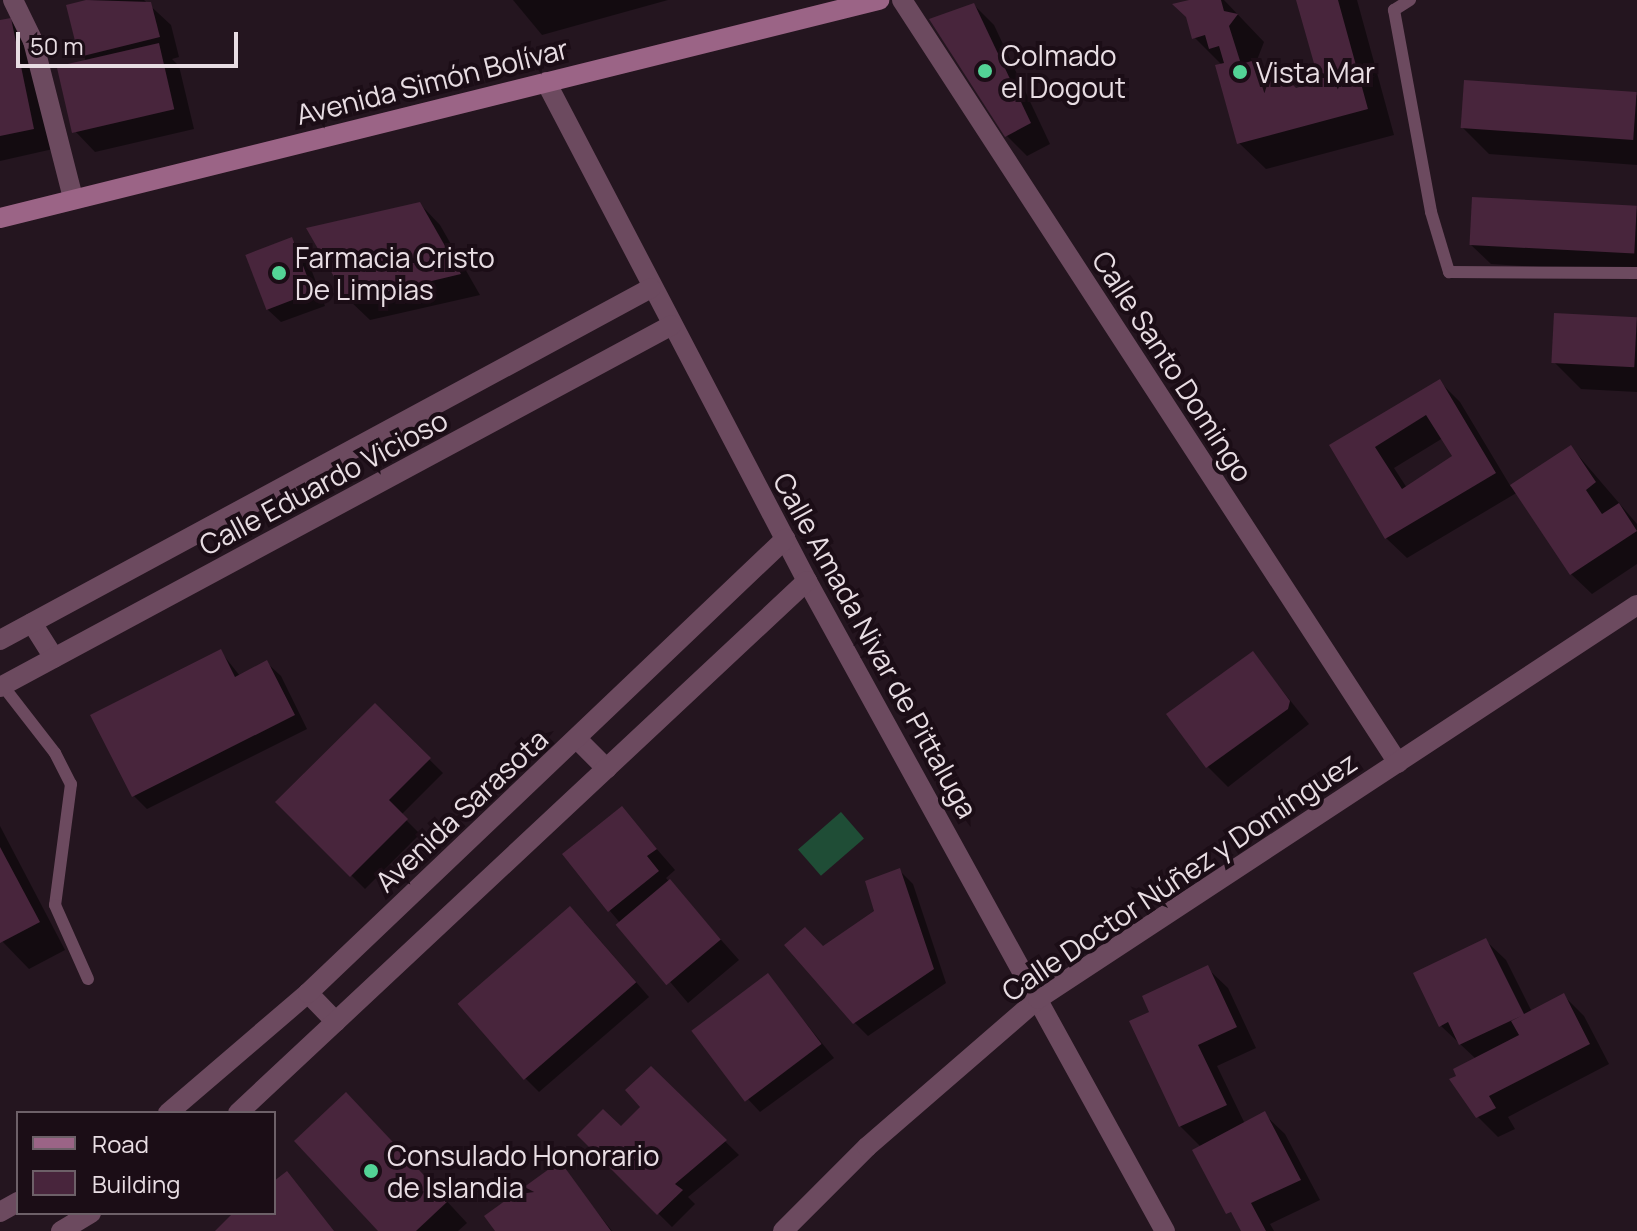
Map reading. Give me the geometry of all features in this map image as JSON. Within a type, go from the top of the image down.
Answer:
[{"type":"main road","name":"Avenida Simón Bolívar","points":[[0,218],[879,0]]},
{"type":"street","points":[[13,0],[33,41],[73,198]]},
{"type":"street","name":"Calle Santo Domingo","points":[[902,0],[1398,763]]},
{"type":"street","name":"Calle Amada Nivar de Pittaluga","points":[[546,82],[651,288],[807,581],[1165,1231]]},
{"type":"street","name":"Calle Eduardo Vicioso","points":[[0,640],[651,288]]},
{"type":"street","name":"Calle Eduardo Vicioso","points":[[2,686],[672,325]]},
{"type":"street","name":"Avenida Sarasota","points":[[170,1111],[308,993],[785,539]]},
{"type":"street","points":[[240,1111],[807,581]]},
{"type":"street","name":"Calle Doctor Núñez y Domínguez","points":[[783,1231],[867,1147],[1038,999],[1637,605]]},
{"type":"street","points":[[32,623],[54,658]]},
{"type":"street","points":[[577,739],[607,769]]},
{"type":"street","points":[[308,993],[336,1022]]},
{"type":"street","points":[[61,1231],[88,1215]]},
{"type":"lane","points":[[1410,0],[1393,5],[1431,212],[1449,272],[1637,273]]},
{"type":"lane","points":[[2,686],[55,753],[71,784],[55,905],[88,979]]},
{"type":"shaded area","points":[[841,812],[864,838],[821,876],[798,849]]},
{"type":"building","points":[[86,0],[151,2],[160,37],[79,57],[66,5]]},
{"type":"building","name":"Vista Mar","points":[[1189,0],[1221,0],[1224,11],[1238,14],[1229,26],[1241,64],[1259,59],[1265,81],[1288,80],[1296,88],[1319,81],[1296,0],[1338,0],[1368,109],[1237,144],[1215,65],[1224,63],[1219,46],[1209,49],[1205,35],[1192,39],[1186,17],[1172,4]]},
{"type":"building","name":"Colmado el Dogout","points":[[974,3],[1031,123],[1005,137],[929,19]]},
{"type":"building","points":[[11,18],[34,129],[0,136],[0,20]]},
{"type":"building","points":[[159,43],[174,109],[72,133],[57,67]]},
{"type":"building","points":[[1464,80],[1637,92],[1633,140],[1461,128]]},
{"type":"building","points":[[1472,197],[1637,206],[1634,254],[1469,245]]},
{"type":"building","points":[[420,202],[461,274],[348,301],[306,228]]},
{"type":"building","name":"Farmacia Cristo De Limpias","points":[[292,237],[313,292],[266,310],[245,255]]},
{"type":"building","points":[[1554,313],[1637,317],[1634,367],[1551,363]]},
{"type":"building","points":[[1440,379],[1496,473],[1385,539],[1329,445]],"holes":[[[1426,415],[1452,456],[1402,489],[1375,447]]]},
{"type":"building","points":[[1571,445],[1596,482],[1586,490],[1602,514],[1619,503],[1637,531],[1570,575],[1510,485]]},
{"type":"building","points":[[221,649],[235,677],[267,660],[295,715],[132,797],[90,715]]},
{"type":"building","points":[[1253,651],[1290,701],[1288,709],[1206,768],[1166,714]]},
{"type":"building","points":[[375,703],[431,758],[389,800],[408,819],[350,877],[275,802]]},
{"type":"building","points":[[622,806],[657,849],[647,856],[659,871],[608,912],[562,854]]},
{"type":"building","points":[[0,847],[40,922],[0,943]]},
{"type":"building","points":[[900,868],[934,969],[853,1024],[784,945],[805,927],[823,946],[874,911],[865,881]]},
{"type":"building","points":[[670,879],[721,940],[666,985],[616,925]]},
{"type":"building","points":[[570,906],[636,982],[524,1080],[458,1004]]},
{"type":"building","points":[[1486,938],[1524,1014],[1564,993],[1590,1044],[1489,1096],[1496,1108],[1476,1118],[1449,1079],[1456,1076],[1453,1069],[1519,1035],[1511,1021],[1521,1016],[1459,1045],[1448,1022],[1439,1027],[1413,973]]},
{"type":"building","points":[[1208,965],[1237,1027],[1198,1045],[1227,1105],[1179,1127],[1129,1021],[1149,1012],[1142,996]]},
{"type":"building","points":[[768,973],[822,1044],[745,1102],[691,1031]]},
{"type":"building","points":[[651,1066],[727,1140],[675,1184],[683,1190],[657,1215],[577,1135],[603,1109],[621,1126],[640,1107],[625,1090]]},
{"type":"building","name":"Consulado Honorario de Islandia","points":[[346,1092],[448,1201],[416,1231],[378,1231],[294,1141]]},
{"type":"building","points":[[1265,1111],[1301,1180],[1251,1203],[1266,1231],[1241,1231],[1231,1212],[1226,1214],[1192,1150]]},
{"type":"building","points":[[560,1161],[611,1231],[495,1231],[484,1216]]},
{"type":"building","points":[[287,1171],[334,1231],[215,1231],[231,1215],[276,1215],[276,1179]]},
{"type":"place","name":"Colmado el Dogout","points":[[985,71]]},
{"type":"place","name":"Vista Mar","points":[[1240,72]]},
{"type":"place","name":"Farmacia Cristo De Limpias","points":[[279,273]]},
{"type":"place","name":"Consulado Honorario de Islandia","points":[[371,1171]]}]
